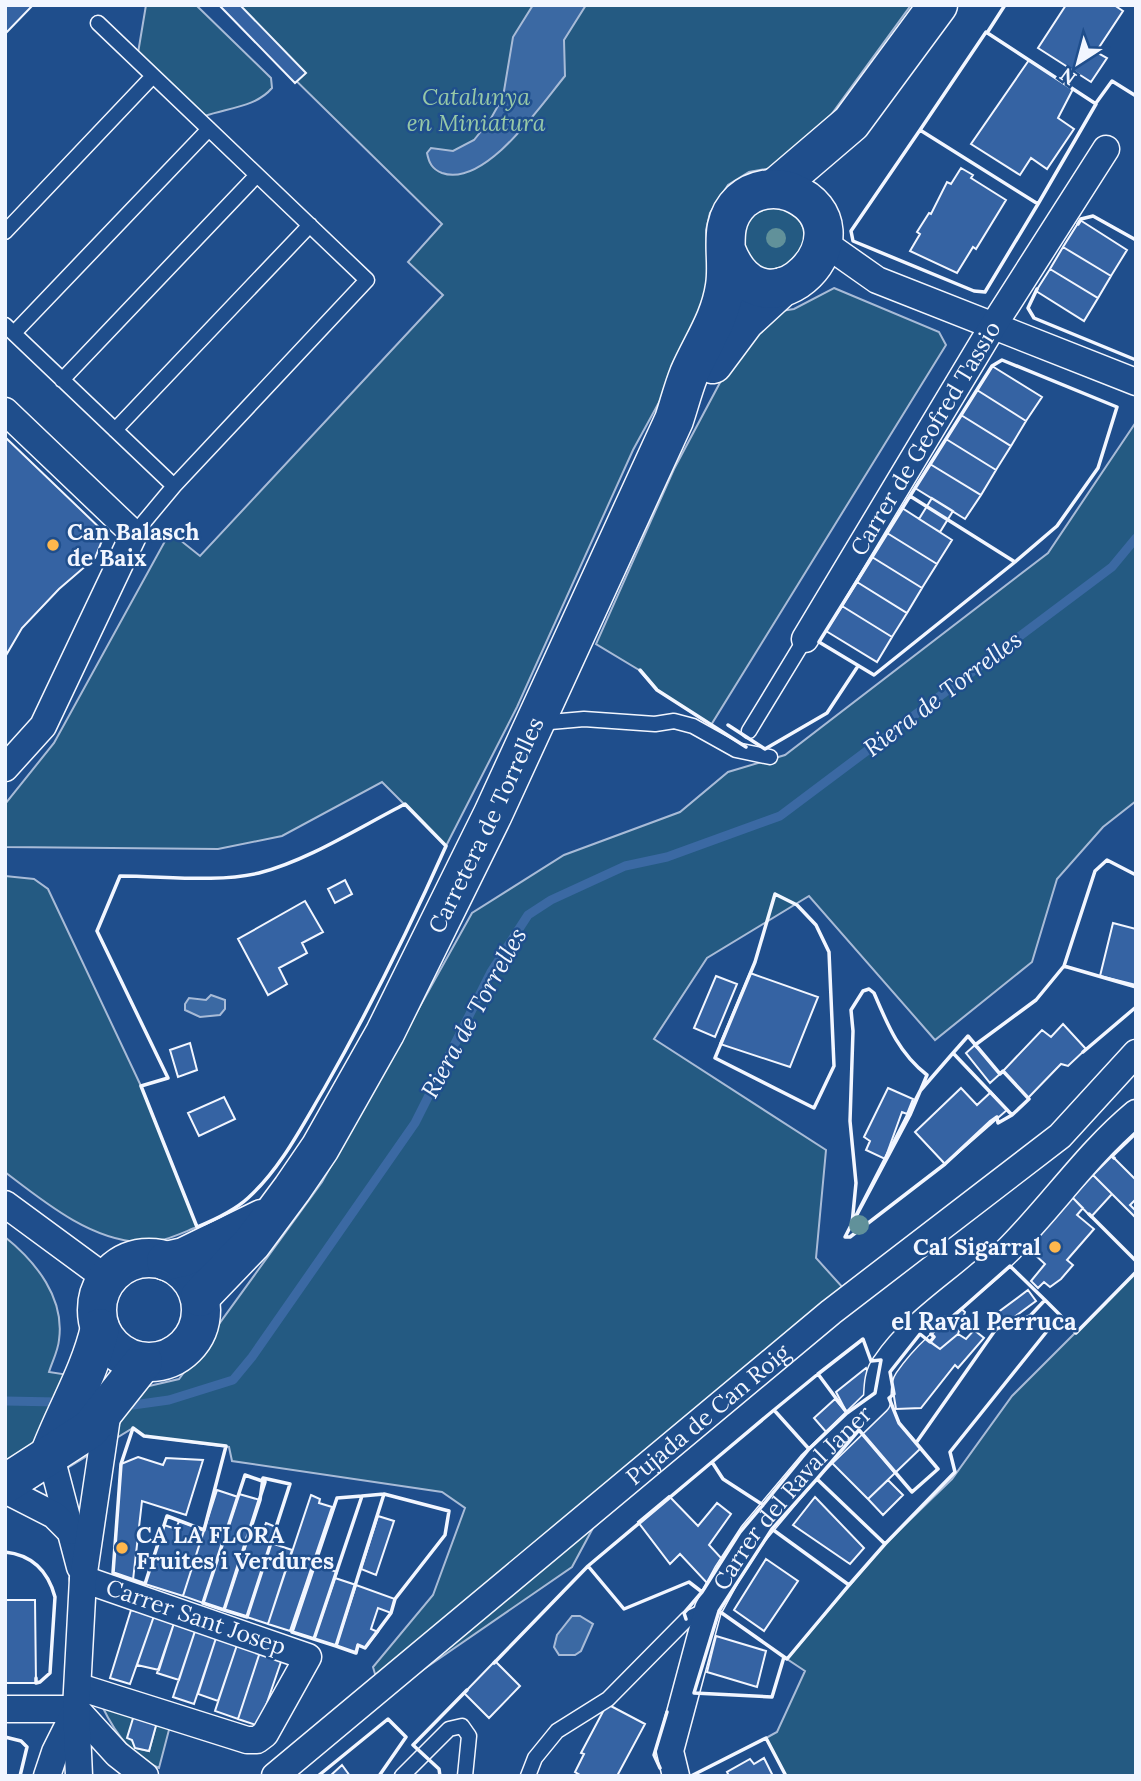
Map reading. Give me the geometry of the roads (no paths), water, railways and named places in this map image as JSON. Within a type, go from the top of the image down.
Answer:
[{"type":"main road","name":"Carretera de Torrelles","points":[[674,420],[745,321],[809,255],[822,196],[851,123],[938,5]]},
{"type":"main road","name":"Carretera de Torrelles","points":[[200,1297],[252,1243],[320,1148],[385,1033],[535,724],[674,420],[690,372],[712,330],[722,305],[725,226],[732,211],[743,199],[757,191],[775,188],[851,123]]},
{"type":"main road","points":[[726,250],[735,268],[753,283],[770,288],[809,255],[804,199],[775,188]]},
{"type":"main road","name":"Carretera de Torrelles","points":[[107,1279],[121,1266],[138,1259],[166,1261],[184,1257],[270,1215]]},
{"type":"main road","points":[[100,1328],[112,1347],[143,1362],[165,1359],[184,1349],[192,1340],[201,1319],[200,1297],[187,1274],[166,1261]]},
{"type":"main road","points":[[50,1453],[66,1411],[93,1360],[100,1328],[98,1303],[107,1279]]},
{"type":"main road","points":[[5,1483],[90,1429],[143,1362]]},
{"type":"street","name":"Carrer de Geofred Tassio","points":[[805,639],[993,326],[1106,149]]},
{"type":"street","points":[[809,255],[1136,382]]},
{"type":"street","points":[[5,411],[134,534],[43,726],[5,768]]},
{"type":"street","name":"Pujada de Can Roig","points":[[275,1776],[831,1312],[1060,1136],[1136,1053]]},
{"type":"street","name":"Carrer del Raval Janer","points":[[676,1776],[670,1751],[708,1609],[753,1534],[831,1443],[877,1401],[878,1378],[883,1367],[908,1337],[931,1314],[1012,1246],[1088,1158],[1136,1113]]},
{"type":"street","points":[[5,1204],[107,1279]]},
{"type":"street","points":[[79,1776],[78,1698],[83,1580],[109,1405]]},
{"type":"street","points":[[50,1453],[83,1580]]},
{"type":"street","points":[[5,1490],[54,1515],[70,1531]]},
{"type":"street","name":"Carrer Sant Josep","points":[[78,1698],[247,1740],[257,1740],[265,1734],[308,1657],[83,1580]]},
{"type":"street","points":[[5,1709],[78,1698]]},
{"type":"street","points":[[47,1776],[78,1698]]},
{"type":"street","points":[[78,1698],[117,1754],[145,1776]]},
{"type":"lane","points":[[98,23],[368,280],[174,486],[134,534]]},
{"type":"lane","points":[[5,232],[153,76]]},
{"type":"lane","points":[[174,486],[9,329],[209,129]]},
{"type":"lane","points":[[62,380],[257,175]]},
{"type":"lane","points":[[115,430],[310,225]]},
{"type":"lane","name":"Carrer de Geofred Tassio","points":[[748,731],[805,639]]},
{"type":"lane","points":[[535,724],[566,720],[655,724],[674,721],[693,726],[736,751],[770,757]]},
{"type":"lane","points":[[528,1776],[535,1758],[557,1731],[608,1699],[687,1619],[708,1609]]},
{"type":"lane","points":[[402,1776],[449,1728],[462,1726],[470,1736],[465,1776]]},
{"type":"waterway","name":"Riera de Torrelles","points":[[133,1405],[169,1400],[233,1380],[252,1357],[415,1123],[491,972],[528,915],[551,900],[625,866],[667,857],[780,816],[1112,567],[1136,538]]},
{"type":"waterway","name":"Riera de Torrelles","points":[[5,1401],[58,1402]]},
{"type":"place","name":"Can Balasch de Baix","points":[[53,545]]},
{"type":"place","name":"Cal Sigarral","points":[[1055,1247]]},
{"type":"place","name":"CA LA FLORA Fruites i Verdures","points":[[122,1548]]},
{"type":"district","name":"el Raval Perruca","points":[[984,1322]]},
{"type":"park label","name":"Catalunya en Miniatura","points":[[476,110]]}]
